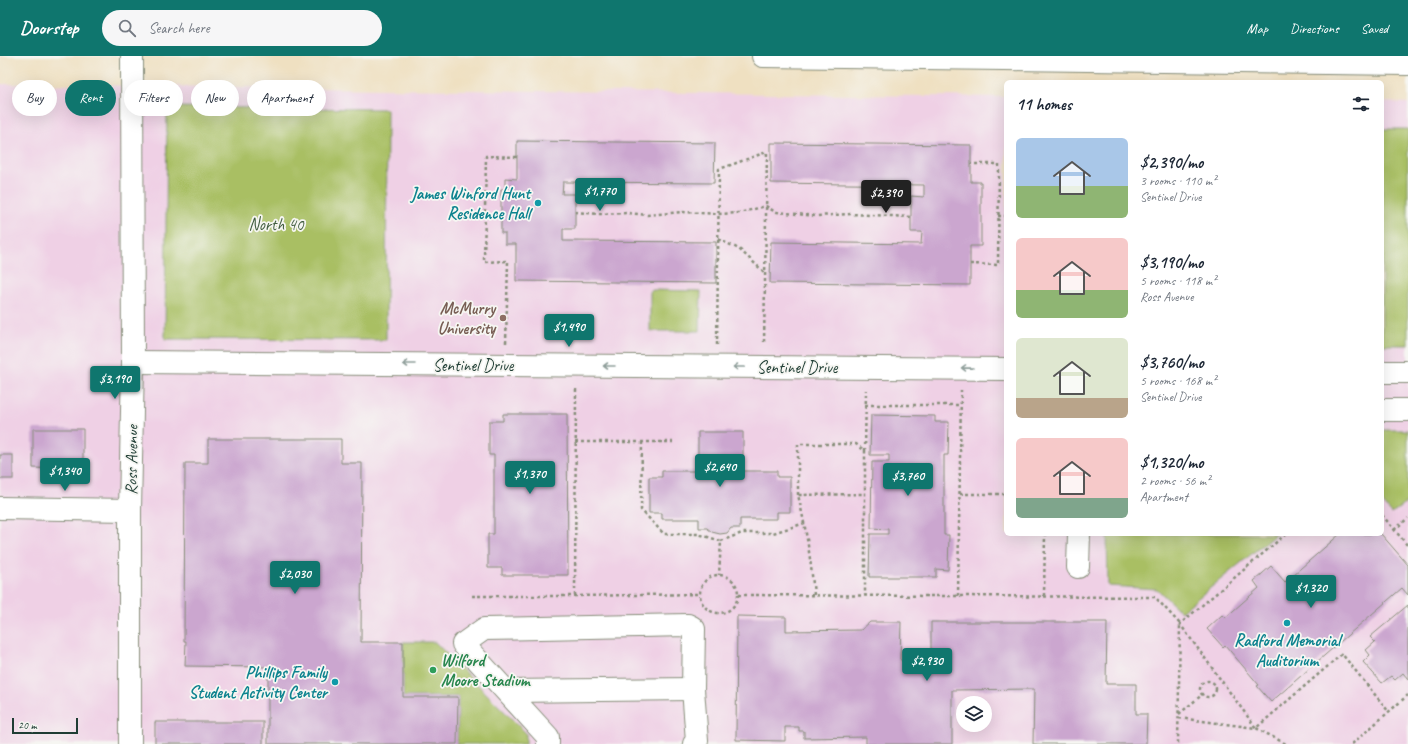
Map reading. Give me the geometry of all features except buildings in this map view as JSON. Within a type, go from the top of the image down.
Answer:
[{"type":"street","name":"Ross Avenue","points":[[130,744],[130,510],[133,362],[132,56]]},
{"type":"street","points":[[763,56],[1197,58],[1408,64]]},
{"type":"street","name":"Sentinel Drive","points":[[133,362],[1004,369]]},
{"type":"street","points":[[1384,372],[1408,372]]},
{"type":"street","points":[[1384,410],[1408,410]]},
{"type":"street","points":[[0,508],[130,510]]},
{"type":"street","points":[[1078,567],[1079,536]]},
{"type":"street","points":[[548,744],[548,737],[463,644],[484,629],[688,625],[692,627],[694,629],[693,688],[696,741],[694,744]]},
{"type":"street","points":[[507,692],[693,688]]},
{"type":"path","points":[[717,366],[719,169],[766,152],[764,367]]},
{"type":"path","points":[[506,365],[508,261],[484,262],[486,156],[517,157]]},
{"type":"path","points":[[970,264],[998,265],[999,164],[971,164]]},
{"type":"path","points":[[575,212],[600,214],[628,213],[647,215],[682,212],[718,214],[739,213],[766,206],[778,212],[816,216],[851,214],[911,217]]},
{"type":"path","points":[[998,216],[1004,216]]},
{"type":"path","points":[[718,239],[739,249],[764,272]]},
{"type":"path","points":[[575,596],[576,365]]},
{"type":"path","points":[[958,596],[961,368]]},
{"type":"path","points":[[865,595],[865,405],[960,405]]},
{"type":"path","points":[[575,442],[673,442]]},
{"type":"path","points":[[642,442],[641,510],[664,534],[698,534],[721,541],[742,533],[773,533],[805,523]]},
{"type":"path","points":[[814,595],[805,523],[798,495],[798,444],[856,444],[865,451]]},
{"type":"path","points":[[798,495],[864,494]]},
{"type":"path","points":[[960,494],[1004,494]]},
{"type":"path","points":[[1384,518],[1408,546]]},
{"type":"path","points":[[1394,530],[1408,518]]},
{"type":"path","points":[[1044,596],[1045,536]]},
{"type":"path","points":[[1178,744],[1180,624],[1284,536]]},
{"type":"path","points":[[719,575],[721,541]]},
{"type":"path","points":[[719,575],[730,578],[738,588],[737,600],[730,610],[718,613],[707,609],[703,604],[700,594],[705,581],[711,577],[719,575]]},
{"type":"path","points":[[472,596],[700,594]]},
{"type":"path","points":[[738,595],[1155,597],[1180,624],[1256,728]]},
{"type":"path","points":[[1256,728],[1342,654],[1389,712]]},
{"type":"path","points":[[1215,684],[1221,679]]},
{"type":"path","points":[[1210,681],[1215,684],[1217,689],[1215,694],[1207,697],[1200,690],[1203,683],[1210,681]]},
{"type":"path","points":[[1179,714],[1203,694]]},
{"type":"path","points":[[1352,744],[1408,695]]},
{"type":"path","points":[[1179,718],[1256,728],[1286,744]]},
{"type":"shaded area","name":"McMurry University","points":[[0,84],[12,84],[12,116],[57,116],[57,85],[65,85],[65,116],[116,116],[116,85],[124,86],[124,116],[183,116],[183,86],[191,86],[191,116],[239,116],[239,87],[247,87],[247,116],[326,116],[326,88],[1004,97],[1004,536],[1384,536],[1384,102],[1408,103],[1408,744],[0,744]]},
{"type":"green space","name":"North 40","points":[[183,107],[191,107],[191,116],[239,116],[239,108],[247,108],[247,116],[326,116],[326,108],[387,109],[386,340],[165,339],[167,116],[183,116]]},
{"type":"green space","points":[[1384,129],[1408,129],[1408,345],[1384,345]]},
{"type":"green space","points":[[650,290],[701,291],[700,331],[650,331]]},
{"type":"green space","points":[[1384,430],[1408,430],[1408,502],[1392,514],[1384,504]]},
{"type":"green space","points":[[1107,536],[1274,536],[1181,612],[1157,589],[1108,586]]},
{"type":"green space","name":"Wilford Moore Stadium","points":[[403,642],[435,642],[526,733],[526,744],[457,744],[458,697],[403,697]]},
{"type":"place","name":"James Winford Hunt Residence Hall","points":[[538,203]]},
{"type":"place","name":"McMurry University","points":[[503,318]]},
{"type":"place","name":"Radford Memorial Auditorium","points":[[1287,623]]},
{"type":"place","name":"Wilford Moore Stadium","points":[[433,670]]},
{"type":"place","name":"Phillips Family Student Activity Center","points":[[335,682]]}]
